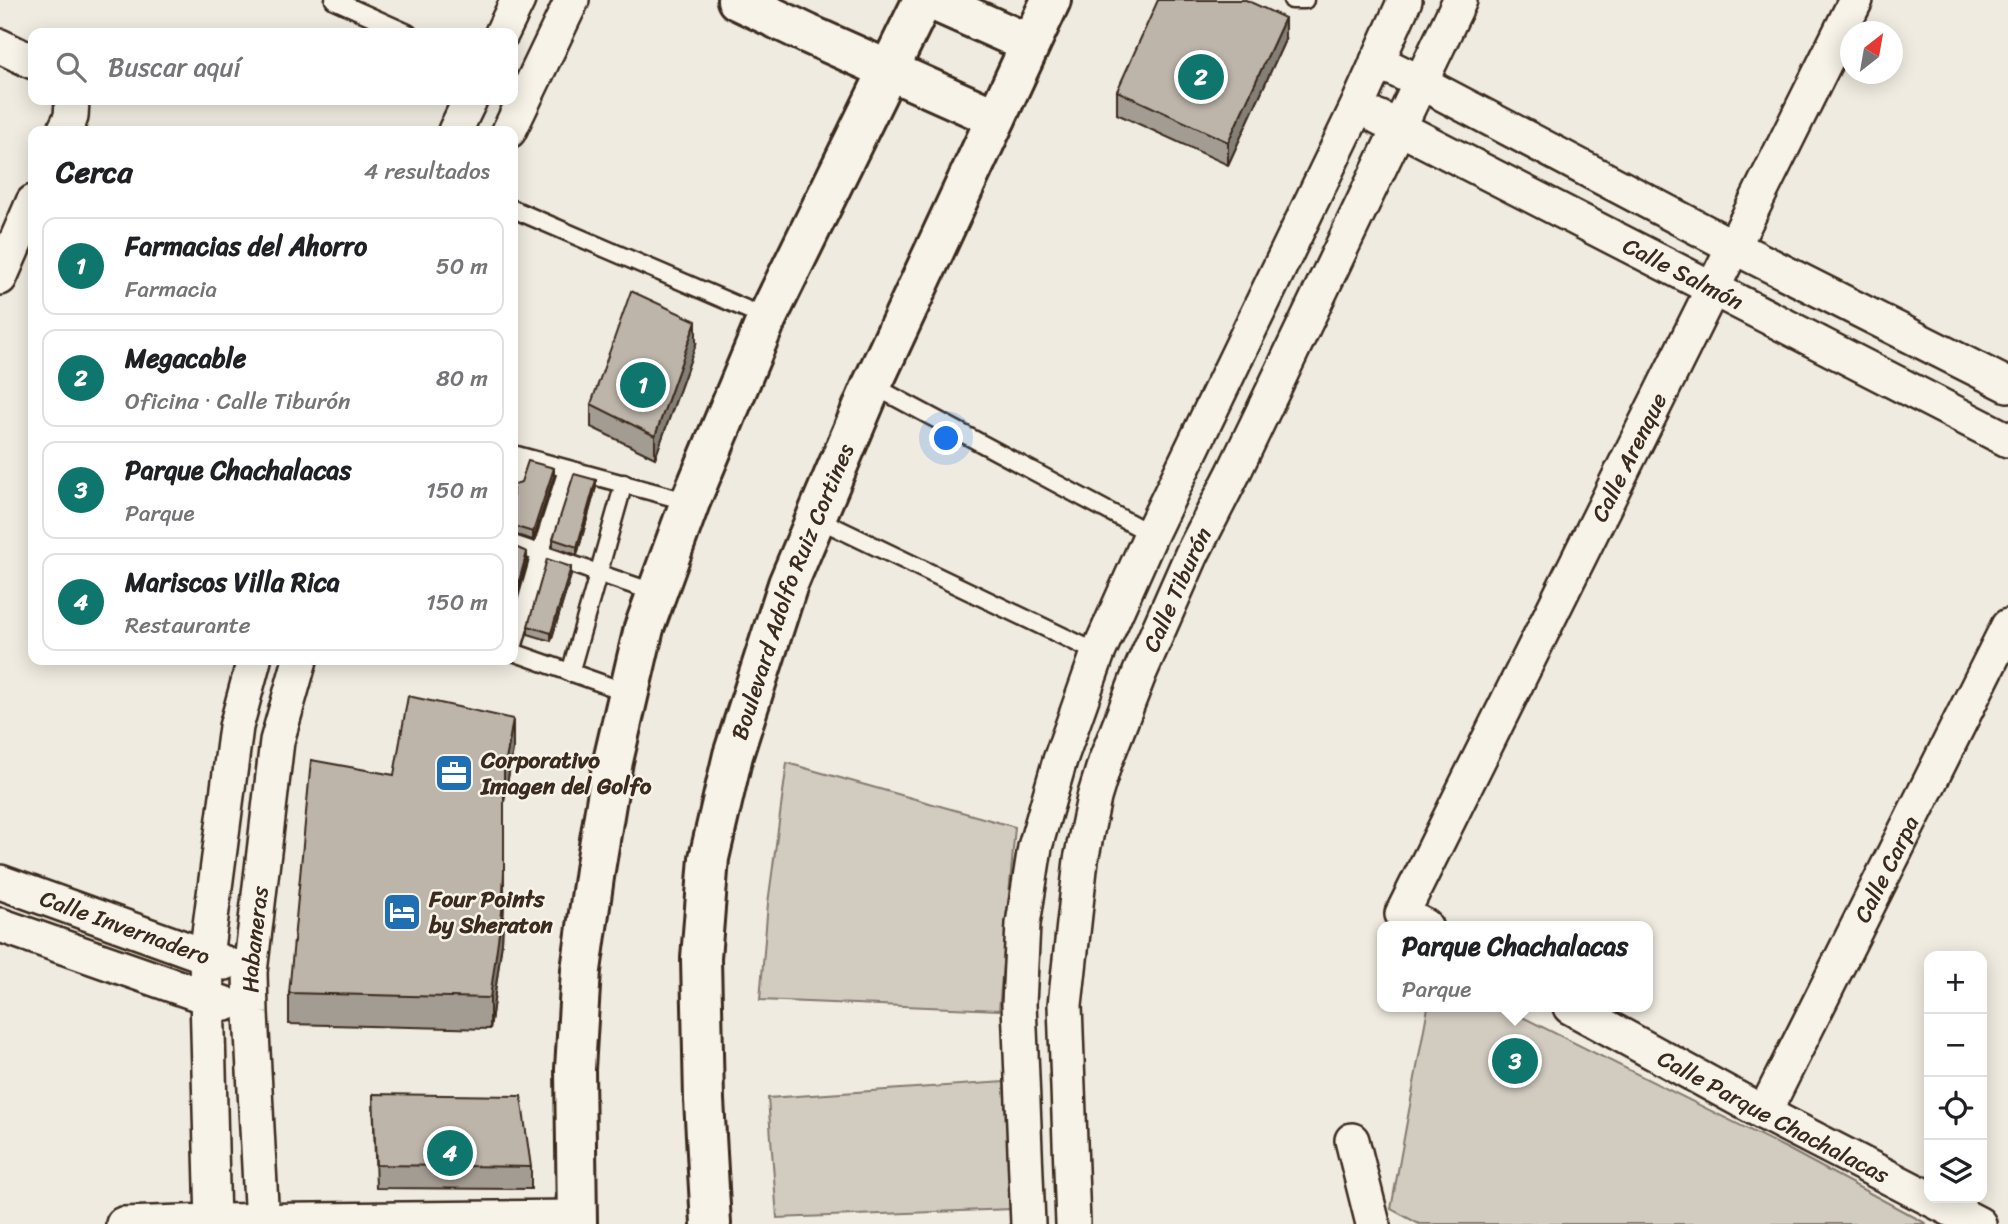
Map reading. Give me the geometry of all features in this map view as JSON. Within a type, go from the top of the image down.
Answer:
[{"type":"main road","points":[[737,0],[996,118]]},
{"type":"main road","points":[[577,1221],[575,1069],[581,970],[613,761],[644,628],[690,502],[767,318],[923,0]]},
{"type":"main road","points":[[931,0],[1030,44]]},
{"type":"main road","name":"Boulevard Adolfo Ruiz Cortines","points":[[710,1224],[701,958],[709,858],[733,755],[788,584],[872,385],[1051,0]]},
{"type":"street","points":[[504,28],[518,0]]},
{"type":"street","points":[[511,126],[572,0]]},
{"type":"street","name":"Calle Tiburón","points":[[1028,1224],[1019,1004],[1023,924],[1035,847],[1060,760],[1098,653],[1151,534],[1357,107],[1405,0]]},
{"type":"street","name":"Calle Tiburón","points":[[1073,1224],[1065,1005],[1081,860],[1094,798],[1105,762],[1140,672],[1192,554],[1460,0]]},
{"type":"street","name":"Calle Arenque","points":[[1413,920],[1732,246],[1856,0]]},
{"type":"street","points":[[0,46],[28,59]]},
{"type":"street","name":"Calle Salmón","points":[[1377,61],[1732,246],[2008,385]]},
{"type":"street","points":[[66,126],[71,117],[72,105]]},
{"type":"street","points":[[457,126],[468,105]]},
{"type":"street","name":"Calle Salmón","points":[[1357,107],[1399,126],[2008,440]]},
{"type":"street","points":[[0,278],[28,214]]},
{"type":"street","name":"Calle Carpa","points":[[1764,1114],[2008,626]]},
{"type":"street","name":"Habaneras","points":[[213,1223],[206,956],[236,726],[253,665]]},
{"type":"street","name":"Habaneras","points":[[262,1222],[250,972],[277,741],[299,665]]},
{"type":"street","name":"Calle Invernadero","points":[[0,883],[250,972]]},
{"type":"street","name":"Calle Invernadero","points":[[0,925],[251,1013]]},
{"type":"street","name":"Calle Parque Chachalacas","points":[[1579,1012],[1764,1114],[1979,1224]]},
{"type":"street","points":[[1352,1140],[1373,1224]]},
{"type":"street","points":[[122,1224],[577,1221]]},
{"type":"lane","points":[[334,0],[397,28]]},
{"type":"lane","points":[[1292,0],[1305,0]]},
{"type":"lane","points":[[518,211],[767,318]]},
{"type":"lane","points":[[872,385],[1151,534]]},
{"type":"lane","points":[[518,456],[690,502]]},
{"type":"lane","points":[[518,632],[567,470]]},
{"type":"lane","points":[[570,673],[624,483]]},
{"type":"lane","points":[[816,518],[1098,653]]},
{"type":"lane","points":[[518,546],[657,594]]},
{"type":"lane","points":[[518,652],[629,693]]},
{"type":"shaded area","points":[[787,763],[1015,827],[999,1010],[760,1000],[768,903]]},
{"type":"shaded area","points":[[1427,1012],[1512,1012],[1788,1149],[1927,1224],[1419,1224],[1391,1209]]},
{"type":"shaded area","points":[[1004,1082],[1012,1209],[777,1218],[768,1098]]},
{"type":"building","points":[[1158,0],[1246,0],[1285,18],[1228,142],[1117,91]]},
{"type":"building","points":[[631,291],[696,321],[655,436],[591,404]]},
{"type":"building","points":[[528,461],[554,468],[533,532],[518,528],[518,483],[521,482]]},
{"type":"building","points":[[574,474],[596,480],[577,547],[553,539]]},
{"type":"building","points":[[518,548],[527,552],[518,585]]},
{"type":"building","points":[[547,559],[571,567],[551,633],[528,626]]},
{"type":"building","name":"Four Points by Sheraton","points":[[408,696],[513,719],[504,772],[502,912],[490,998],[289,993],[311,760],[394,775]]},
{"type":"building","points":[[373,1094],[521,1096],[531,1167],[376,1165]]},
{"type":"place","name":"Megacable","points":[[1201,77]]},
{"type":"place","name":"Farmacias del Ahorro","points":[[643,385]]},
{"type":"place","name":"Corporativo Imagen del Golfo","points":[[454,773]]},
{"type":"place","name":"Four Points by Sheraton","points":[[402,912]]},
{"type":"place","name":"Parque Chachalacas","points":[[1515,1061]]},
{"type":"place","name":"Mariscos Villa Rica","points":[[450,1153]]}]
